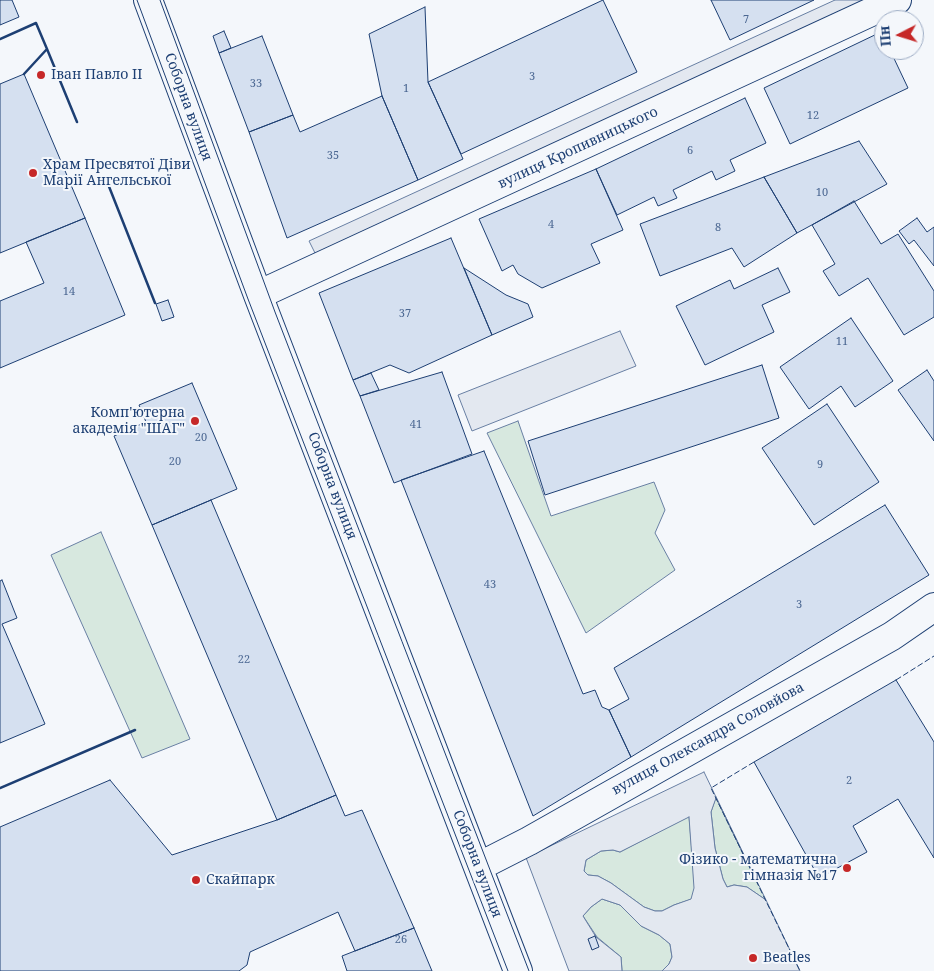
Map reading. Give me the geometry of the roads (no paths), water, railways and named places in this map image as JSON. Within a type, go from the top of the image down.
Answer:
[{"type":"street","name":"Соборна вулиця","points":[[148,0],[258,295],[518,971]]},
{"type":"street","name":"вулиця Кропивницького","points":[[258,295],[897,0]]},
{"type":"street","name":"вулиця Олександра Соловйова","points":[[478,867],[528,841],[892,636],[934,607]]},
{"type":"tram line","points":[[137,0],[248,299],[508,971]]},
{"type":"tram line","points":[[160,0],[275,312],[529,971]]},
{"type":"place","name":"Іван Павло II","points":[[41,75]]},
{"type":"place","name":"Храм Пресвятої Діви Марії Ангельської","points":[[33,173]]},
{"type":"place","name":"Комп'ютерна академія \"ШАГ\"","points":[[195,421]]},
{"type":"place","name":"Фізико - математична гімназія №17","points":[[847,868]]},
{"type":"place","name":"Скайпарк","points":[[196,880]]},
{"type":"place","name":"Beatles","points":[[753,958]]}]
